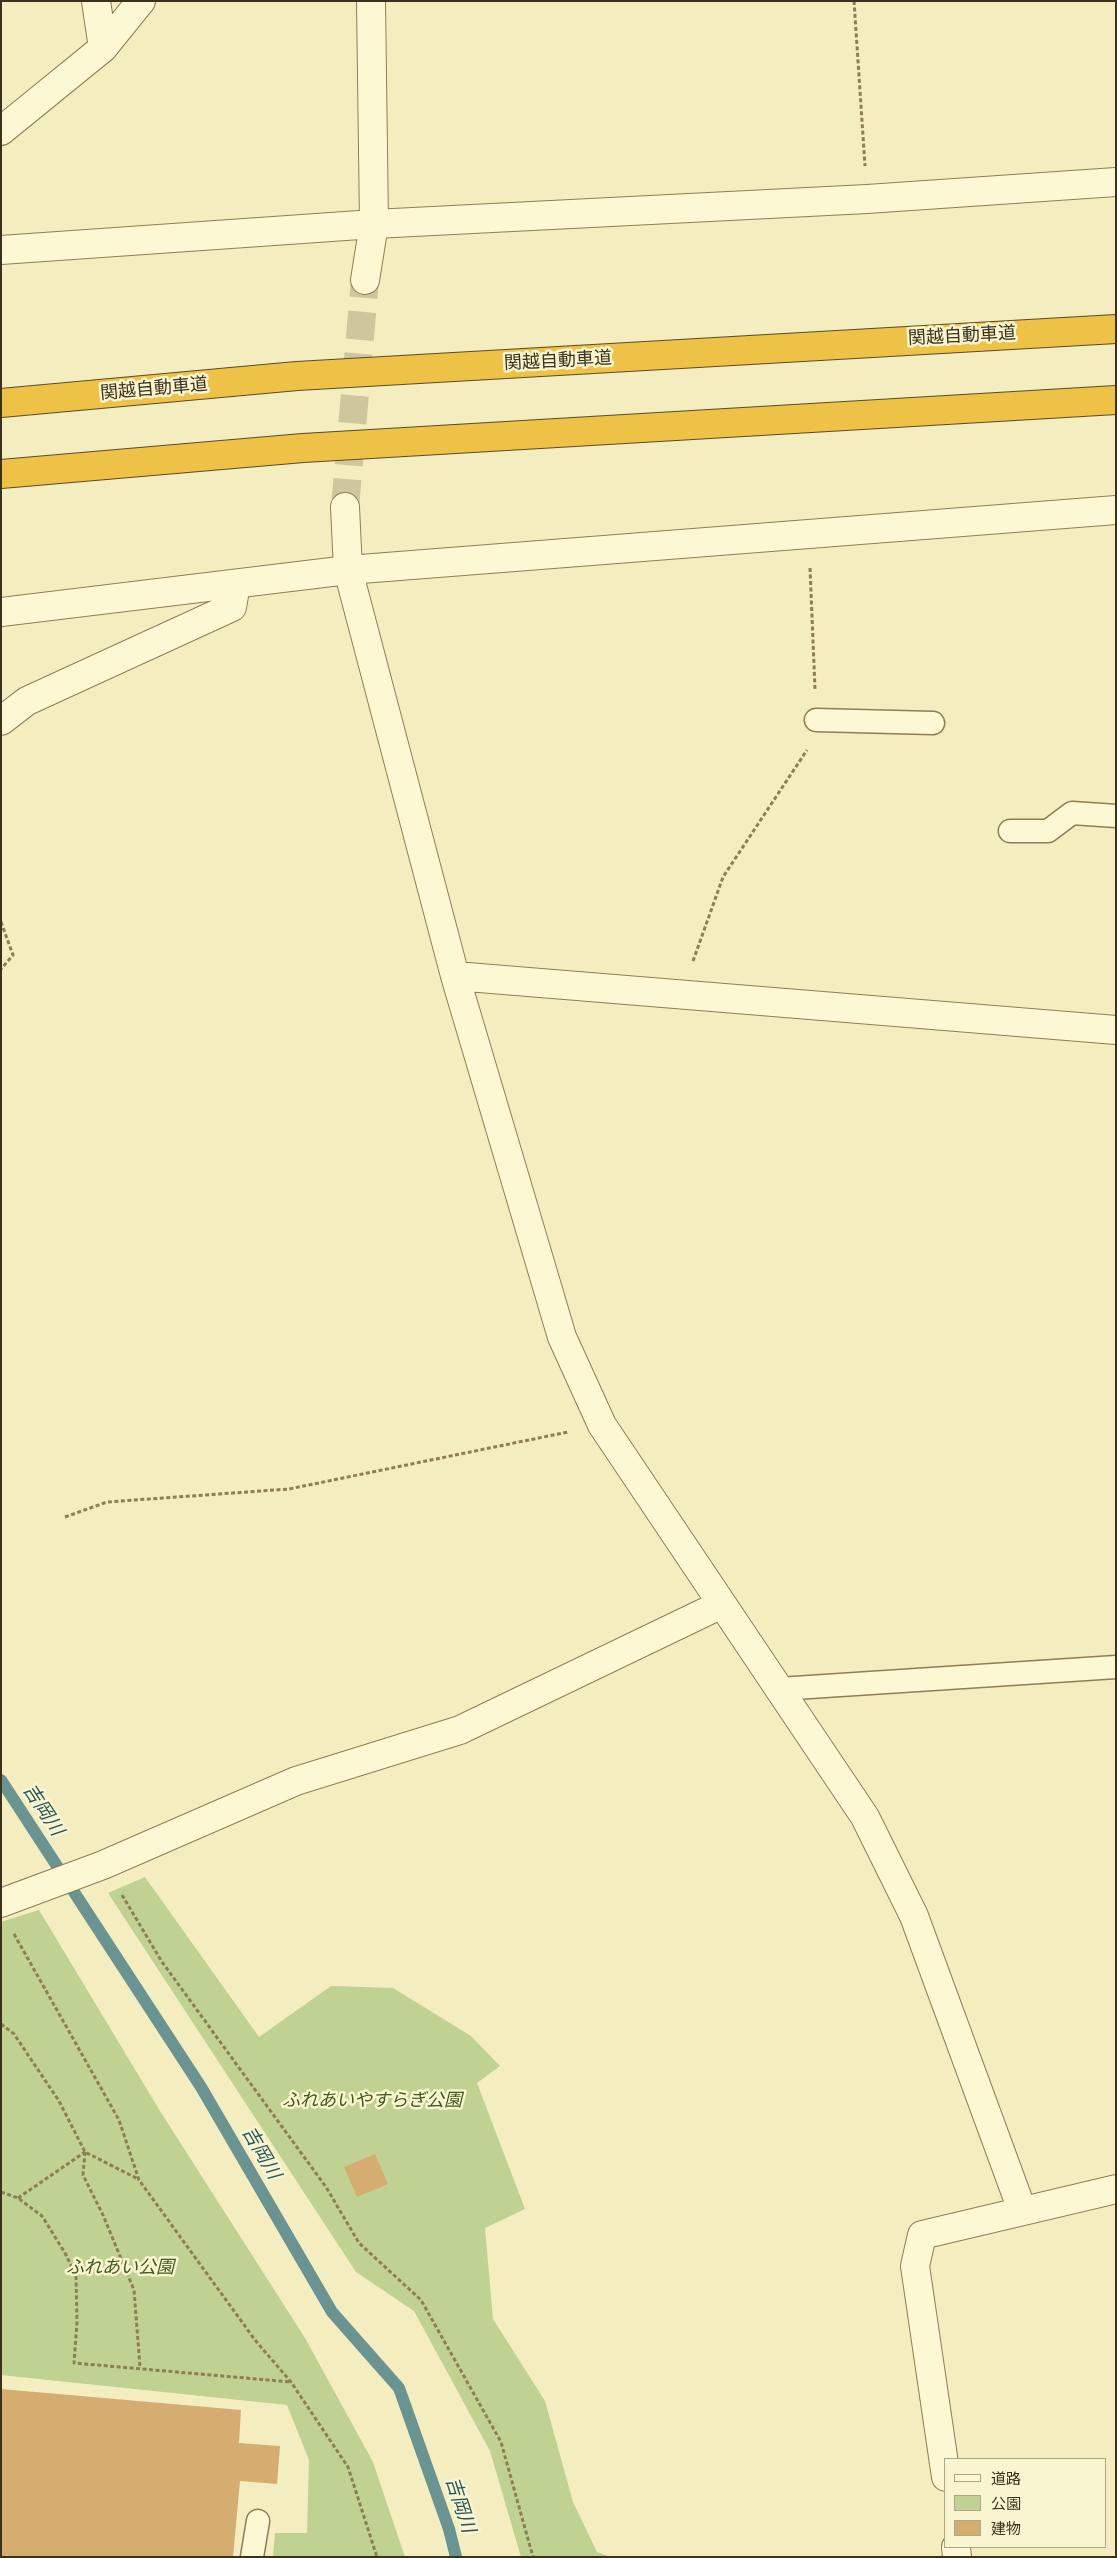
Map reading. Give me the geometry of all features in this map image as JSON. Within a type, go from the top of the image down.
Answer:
[{"type":"highway","name":"関越自動車道","points":[[1,403],[298,376],[1116,328]]},
{"type":"highway","points":[[1,474],[303,448],[1116,400]]},
{"type":"street","points":[[96,1],[103,48]]},
{"type":"street","points":[[1,131],[103,48],[141,1]]},
{"type":"street","points":[[364,280],[374,224],[371,1]]},
{"type":"street","points":[[1,250],[374,224],[867,199],[1116,182]]},
{"type":"street","points":[[345,507],[348,570],[455,976],[562,1337],[602,1425],[865,1817],[914,1916],[1022,2210]]},
{"type":"street","points":[[1,612],[348,570],[809,532],[1116,510]]},
{"type":"street","points":[[1,721],[27,701],[232,608],[236,584]]},
{"type":"street","points":[[455,976],[696,994],[1116,1030]]},
{"type":"street","points":[[6,1901],[97,1867],[296,1781],[460,1730],[722,1604]]},
{"type":"street","points":[[944,2463],[915,2266],[922,2235],[1116,2189]]},
{"type":"lane","points":[[816,720],[932,723]]},
{"type":"lane","points":[[1010,830],[1048,831],[1072,813],[1116,816]]},
{"type":"lane","points":[[779,1689],[1116,1667]]},
{"type":"lane","points":[[252,2557],[258,2521]]},
{"type":"path","points":[[854,1],[867,199]]},
{"type":"path","points":[[696,994],[693,958],[724,877],[816,737],[809,532]]},
{"type":"path","points":[[1,922],[13,955],[1,968]]},
{"type":"path","points":[[65,1517],[107,1502],[290,1489],[602,1425]]},
{"type":"path","points":[[97,1867],[162,1962],[326,2187],[359,2243],[421,2300],[501,2442],[533,2557]]},
{"type":"path","points":[[12,1930],[119,2120],[138,2180],[254,2340],[291,2382],[348,2467],[377,2557]]},
{"type":"path","points":[[1,2024],[14,2034],[59,2101],[85,2152],[82,2175],[103,2215],[134,2290],[140,2367]]},
{"type":"path","points":[[85,2152],[138,2180]]},
{"type":"path","points":[[18,2198],[85,2152]]},
{"type":"path","points":[[1,2192],[18,2198],[42,2216],[66,2253],[76,2276],[77,2322],[74,2363],[140,2367],[291,2382]]},
{"type":"green space","name":"ふれあいやすらぎ公園","points":[[145,1877],[259,2037],[331,1986],[393,1988],[471,2036],[500,2066],[477,2083],[525,2209],[485,2228],[493,2319],[545,2401],[573,2502],[597,2552],[611,2557],[521,2557],[490,2451],[414,2311],[356,2272],[108,1893]]},
{"type":"green space","name":"ふれあい公園","points":[[39,1910],[160,2111],[305,2338],[373,2462],[405,2557],[273,2557],[275,2533],[307,2533],[309,2460],[287,2405],[1,2375],[1,1922]]},
{"type":"building","points":[[375,2154],[388,2184],[357,2197],[344,2167]]},
{"type":"building","points":[[1,2389],[241,2410],[239,2443],[280,2446],[277,2484],[240,2481],[233,2557],[1,2557]]},
{"type":"waterway","name":"吉岡川","points":[[1,1780],[201,2087],[332,2312],[399,2388],[449,2529],[456,2557]]},
{"type":"tunnel","points":[[345,507],[365,280]]}]
